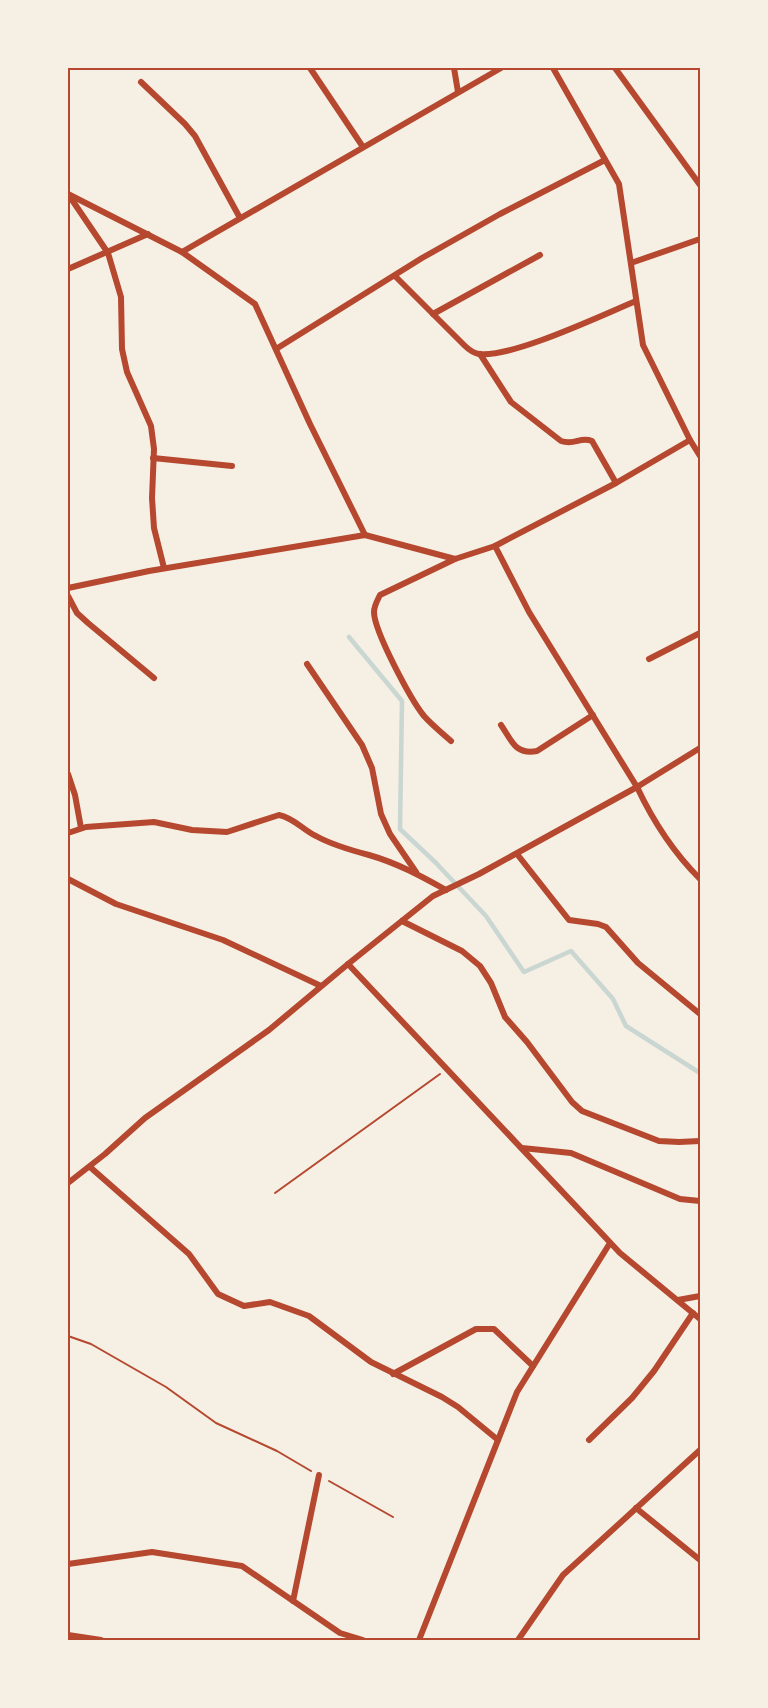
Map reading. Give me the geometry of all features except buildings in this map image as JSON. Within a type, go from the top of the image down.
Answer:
[{"type":"street","points":[[310,68],[363,147]]},
{"type":"street","points":[[454,68],[458,92]]},
{"type":"street","points":[[182,252],[501,68]]},
{"type":"street","points":[[553,68],[619,184],[643,345],[700,456]]},
{"type":"street","points":[[615,68],[700,185]]},
{"type":"street","points":[[141,82],[195,136],[240,218]]},
{"type":"street","points":[[276,349],[500,214],[606,160]]},
{"type":"street","points":[[68,194],[182,252],[255,304],[310,424],[365,535]]},
{"type":"street","points":[[68,194],[108,253],[121,297],[122,349],[127,372],[151,426],[154,528],[164,568]]},
{"type":"street","points":[[68,269],[147,234]]},
{"type":"street","points":[[631,263],[700,239]]},
{"type":"street","points":[[433,314],[540,255]]},
{"type":"street","points":[[394,276],[464,345],[472,352],[480,354],[523,346],[636,301]]},
{"type":"street","points":[[480,354],[511,402],[561,441],[570,444],[582,439],[592,441],[616,483]]},
{"type":"street","points":[[451,741],[424,716],[409,694],[391,659],[376,624],[374,613],[375,603],[380,596],[455,559],[495,546],[616,483],[690,440]]},
{"type":"street","points":[[153,458],[232,466]]},
{"type":"street","points":[[68,588],[164,568],[365,535],[455,559]]},
{"type":"street","points":[[495,546],[529,612],[638,787],[654,819],[684,862],[700,879]]},
{"type":"street","points":[[68,596],[87,623],[154,678]]},
{"type":"street","points":[[649,659],[700,633]]},
{"type":"street","points":[[307,663],[362,745],[372,768],[381,814],[390,834],[416,873]]},
{"type":"street","points":[[501,725],[517,749],[526,753],[537,751],[593,715]]},
{"type":"street","points":[[69,1180],[90,1167],[145,1118],[269,1030],[433,896],[517,854],[638,787],[700,748]]},
{"type":"street","points":[[68,774],[75,795],[81,828]]},
{"type":"street","points":[[68,833],[81,828],[154,822],[192,830],[227,832],[279,815],[287,817],[314,836],[416,873],[446,890]]},
{"type":"street","points":[[517,854],[569,920],[606,927],[638,963],[700,1014]]},
{"type":"street","points":[[68,879],[116,904],[223,940],[321,986]]},
{"type":"street","points":[[402,921],[462,951],[480,966],[491,983],[505,1017],[582,1111],[659,1141],[700,1141]]},
{"type":"street","points":[[348,964],[610,1243],[700,1318]]},
{"type":"street","points":[[522,1148],[571,1153],[680,1199],[700,1201]]},
{"type":"street","points":[[90,1167],[189,1254],[218,1294],[244,1306],[270,1302],[309,1316],[371,1362],[458,1407],[498,1440]]},
{"type":"street","points":[[419,1641],[518,1392],[610,1243]]},
{"type":"street","points":[[678,1300],[700,1296]]},
{"type":"street","points":[[589,1440],[632,1398],[654,1371],[693,1312]]},
{"type":"street","points":[[393,1374],[476,1329],[490,1328],[494,1329],[533,1366]]},
{"type":"street","points":[[518,1641],[563,1575],[700,1450]]},
{"type":"street","points":[[293,1601],[319,1475]]},
{"type":"street","points":[[636,1508],[700,1560]]},
{"type":"street","points":[[68,1564],[152,1552],[242,1566],[340,1633],[363,1641]]},
{"type":"street","points":[[68,1635],[101,1641]]},
{"type":"path","points":[[275,1193],[447,1069]]},
{"type":"path","points":[[68,1336],[91,1344],[165,1387],[216,1423],[277,1451],[393,1517]]},
{"type":"waterway","points":[[349,637],[402,701],[400,829],[486,916],[524,972],[571,951],[613,999],[626,1026],[700,1073]]}]
